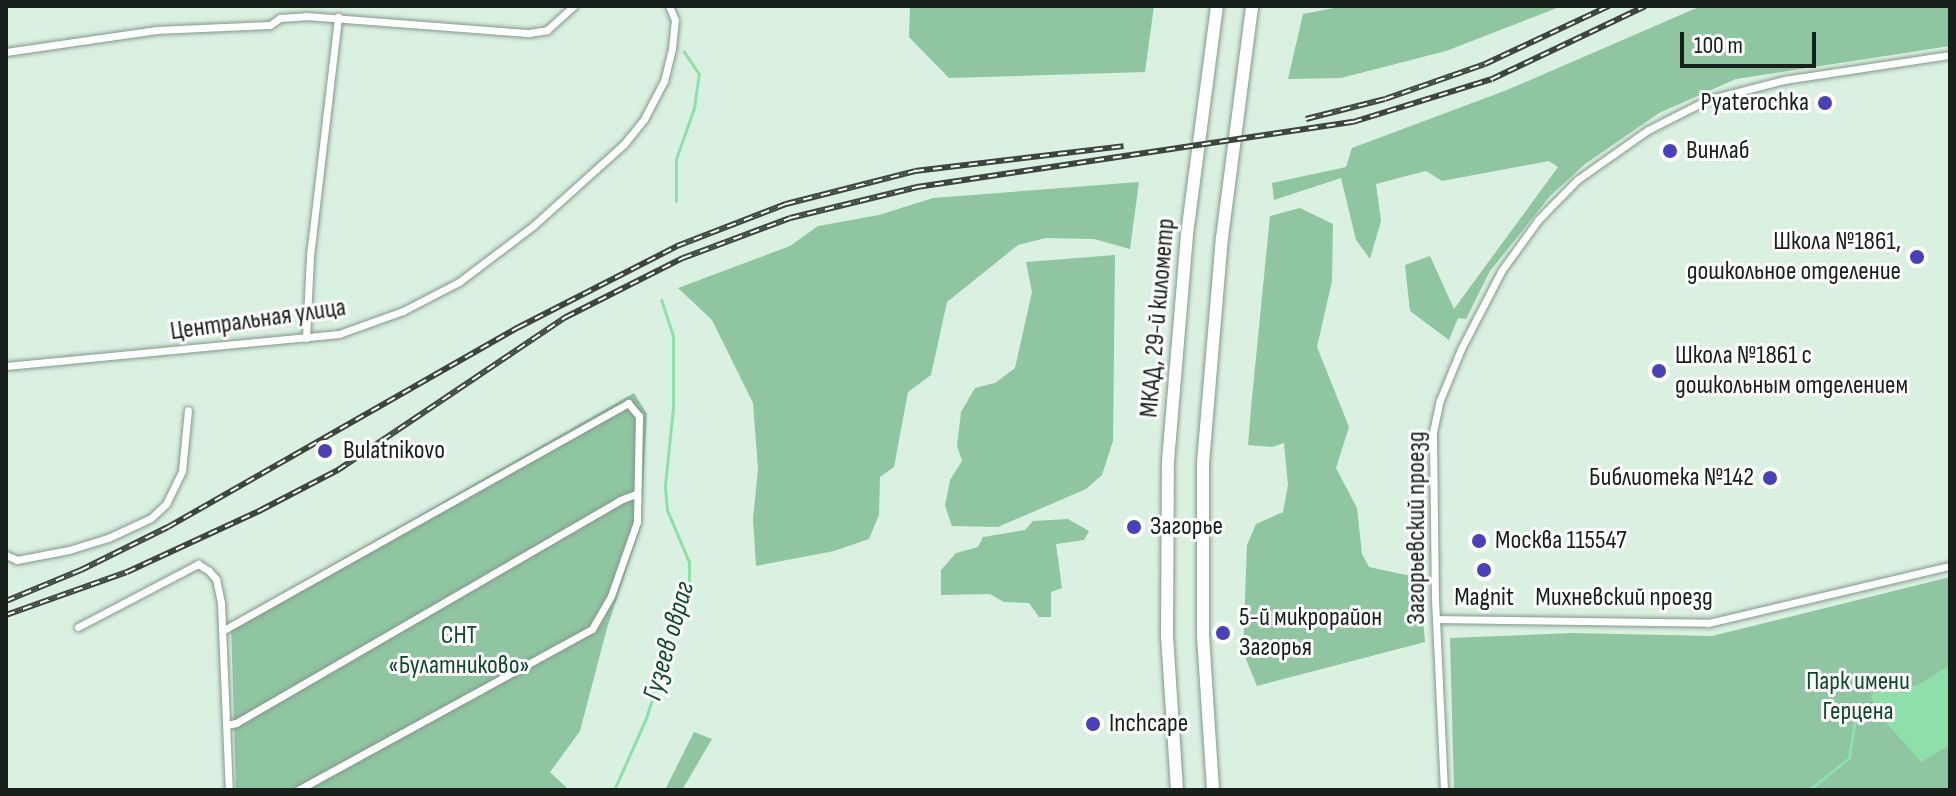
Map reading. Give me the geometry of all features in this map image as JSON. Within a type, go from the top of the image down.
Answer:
[{"type":"highway","name":"МКАД, 29-й километр","points":[[1177,790],[1167,637],[1168,461],[1175,346],[1217,6]]},
{"type":"highway","points":[[1213,790],[1203,636],[1203,463],[1211,349],[1252,6]]},
{"type":"street","points":[[6,52],[156,30],[270,25],[280,18],[338,17],[529,33],[547,30],[574,6]]},
{"type":"street","name":"Центральная улица","points":[[6,366],[339,334],[403,311],[459,282],[534,225],[624,144],[644,119],[664,81],[672,48],[675,20],[669,6]]},
{"type":"street","points":[[306,338],[310,256],[338,17]]},
{"type":"street","name":"Загорьевский проезд","points":[[1444,790],[1433,432],[1440,400],[1488,295],[1538,220],[1606,157],[1707,100],[1824,72],[1950,55]]},
{"type":"street","points":[[222,631],[628,403],[639,416],[637,522],[611,596],[592,629],[298,790]]},
{"type":"street","points":[[6,565],[108,538],[151,518],[166,504],[182,471],[188,410]]},
{"type":"street","points":[[227,725],[236,723],[620,500],[636,494]]},
{"type":"street","points":[[6,555],[17,560]]},
{"type":"street","points":[[78,627],[198,564],[216,579],[222,631],[229,790]]},
{"type":"street","name":"Михневский проезд","points":[[1437,619],[1708,623],[1950,566]]},
{"type":"green space","points":[[910,6],[1154,6],[1145,72],[949,78],[909,37]]},
{"type":"green space","points":[[1344,6],[1562,6],[1446,51],[1341,78],[1288,79],[1303,14]]},
{"type":"green space","points":[[1701,6],[1950,6],[1950,46],[1736,79],[1659,113],[1585,164],[1550,196],[1490,271],[1466,319],[1458,318],[1449,340],[1410,311],[1405,265],[1430,256],[1454,309],[1558,167],[1549,161],[1442,181],[1426,171],[1376,184],[1381,221],[1370,259],[1356,240],[1341,178],[1274,200],[1272,183],[1346,167],[1352,148],[1507,90]]},
{"type":"green space","points":[[1139,182],[1130,249],[1094,239],[1046,238],[1018,245],[947,302],[931,375],[908,392],[894,467],[880,477],[879,515],[869,539],[834,551],[756,566],[753,519],[758,469],[753,403],[712,320],[678,288],[790,246],[818,226],[879,215],[933,198]]},
{"type":"green space","points":[[1300,208],[1333,224],[1332,281],[1317,347],[1349,427],[1336,468],[1357,508],[1362,554],[1369,567],[1420,578],[1425,642],[1257,686],[1243,652],[1247,545],[1256,524],[1283,512],[1288,485],[1284,443],[1272,447],[1248,445],[1251,408],[1270,216]]},
{"type":"green space","points":[[1115,255],[1113,441],[1102,475],[1086,489],[998,527],[952,526],[945,506],[950,480],[962,461],[957,446],[961,412],[975,388],[995,383],[1015,368],[1032,292],[1026,262]]},
{"type":"green space","name":"СНТ «Булатниково»","points":[[634,393],[647,414],[641,526],[607,628],[580,731],[550,772],[569,790],[236,790],[231,623]]},
{"type":"green space","points":[[1068,519],[1089,531],[1084,540],[1056,544],[1062,588],[1051,592],[1051,617],[1039,617],[1029,603],[1004,602],[990,594],[941,595],[941,570],[956,553],[978,547],[983,537],[1025,530],[1033,521]]},
{"type":"green space","name":"Парк имени Герцена","points":[[1950,577],[1950,790],[1454,790],[1450,638],[1572,633],[1712,636]]},
{"type":"green space","points":[[694,732],[712,739],[682,790],[665,790]]},
{"type":"shaded area","points":[[1950,665],[1950,745],[1921,762],[1881,717],[1871,697],[1874,693],[1918,685]]},
{"type":"waterway","name":"Гузеев овраг","points":[[676,201],[676,159],[694,108],[699,74],[684,52]]},
{"type":"waterway","name":"Гузеев овраг","points":[[614,790],[646,718],[689,583],[689,562],[667,510],[665,485],[673,407],[673,336],[661,300]]},
{"type":"waterway","points":[[1809,790],[1849,758],[1856,712]]},
{"type":"railway","points":[[1306,119],[1385,99],[1485,64],[1609,6]]},
{"type":"railway","points":[[6,615],[127,572],[261,510],[338,470],[566,317],[683,258],[790,218],[917,187],[1353,122],[1492,79],[1646,6]]},
{"type":"railway","points":[[6,601],[81,570],[168,527],[519,327],[677,246],[786,204],[915,171],[1124,146]]},
{"type":"place","name":"Pyaterochka","points":[[1825,103]]},
{"type":"place","name":"Винлаб","points":[[1670,151]]},
{"type":"place","name":"Школа №1861, дошкольное отделение","points":[[1917,257]]},
{"type":"place","name":"Школа №1861 с дошкольным отделением","points":[[1659,371]]},
{"type":"place","name":"Bulatnikovo","points":[[325,451]]},
{"type":"place","name":"Библиотека №142","points":[[1770,478]]},
{"type":"place","name":"Загорье","points":[[1134,527]]},
{"type":"place","name":"Москва 115547","points":[[1479,541]]},
{"type":"place","name":"Magnit","points":[[1484,570]]},
{"type":"place","name":"5-й микрорайон Загорья","points":[[1223,633]]},
{"type":"place","name":"Inchcape","points":[[1093,724]]}]
